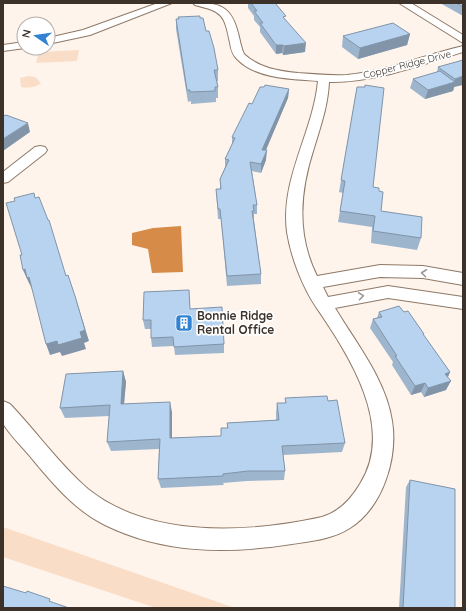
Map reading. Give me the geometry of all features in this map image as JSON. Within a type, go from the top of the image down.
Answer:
[{"type":"street","points":[[56,39],[86,33],[108,26],[149,8],[167,3]]},
{"type":"street","name":"Copper Ridge Drive","points":[[198,3],[222,9],[230,19],[237,51],[242,59],[251,65],[280,74],[324,78],[368,75],[463,50]]},
{"type":"street","points":[[404,3],[463,40]]},
{"type":"street","points":[[3,48],[16,46]]},
{"type":"street","points":[[3,410],[79,495],[111,517],[155,533],[202,540],[250,539],[316,530],[343,520],[362,501],[378,475],[384,447],[382,417],[374,392],[312,283],[297,245],[294,226],[294,200],[298,174],[321,105],[324,78]]},
{"type":"street","points":[[3,179],[40,150]]},
{"type":"street","points":[[312,283],[380,271],[422,272],[463,279]]},
{"type":"street","points":[[323,304],[388,292],[463,303]]},
{"type":"shaded area","points":[[79,50],[77,61],[36,63],[38,56],[56,56],[56,51]]},
{"type":"shaded area","points":[[29,76],[35,77],[41,83],[36,86],[26,88],[21,87],[20,78]]},
{"type":"shaded area","points":[[181,226],[183,272],[152,273],[148,249],[132,245],[132,233],[153,228]]},
{"type":"shaded area","points":[[3,527],[235,608],[156,608],[3,557]]},
{"type":"building","points":[[251,3],[275,3],[286,16],[283,17],[306,43],[284,46],[276,45],[260,23],[263,23],[254,11],[257,11]]},
{"type":"building","points":[[457,3],[463,3],[463,7]]},
{"type":"building","points":[[200,16],[200,18],[203,18],[206,31],[209,31],[214,48],[218,70],[214,70],[218,87],[215,87],[215,91],[190,92],[190,90],[187,90],[176,19],[179,19],[178,17]]},
{"type":"building","points":[[393,23],[410,34],[360,48],[343,36]]},
{"type":"building","points":[[463,60],[463,76],[455,79],[438,67]]},
{"type":"building","points":[[440,71],[455,82],[428,90],[413,79]]},
{"type":"building","points":[[265,85],[289,89],[262,150],[267,150],[261,164],[250,162],[257,205],[253,205],[254,211],[252,211],[261,274],[227,276],[220,209],[218,209],[216,189],[221,189],[220,179],[229,160],[225,159],[235,138],[232,137],[249,103],[252,104],[260,87],[264,87]]},
{"type":"building","points":[[365,85],[384,88],[373,187],[379,188],[379,191],[383,192],[381,211],[422,217],[421,238],[373,231],[375,216],[340,211],[345,181],[341,180],[357,87],[365,87]]},
{"type":"building","points":[[6,115],[28,123],[3,139],[3,116]]},
{"type":"building","points":[[34,193],[35,198],[39,197],[49,220],[66,276],[68,275],[85,330],[80,332],[82,338],[58,345],[57,341],[46,344],[29,277],[27,278],[25,269],[23,270],[20,255],[22,255],[6,203],[15,201],[14,198]]},
{"type":"building","name":"Bonnie Ridge Rental Office","points":[[189,290],[190,309],[222,307],[224,344],[174,347],[173,337],[151,338],[151,320],[143,320],[144,292]]},
{"type":"building","points":[[399,306],[404,312],[408,311],[424,334],[450,372],[445,374],[451,381],[428,388],[425,383],[415,386],[373,319],[382,317],[379,312]]},
{"type":"building","points":[[123,371],[121,404],[170,402],[170,438],[221,436],[221,428],[228,428],[227,423],[279,420],[277,403],[286,403],[285,398],[327,396],[328,401],[337,400],[345,443],[282,446],[285,471],[248,471],[223,474],[223,476],[158,479],[160,439],[107,442],[110,405],[60,408],[66,374]]},
{"type":"building","points":[[410,480],[455,489],[455,608],[403,608]]},
{"type":"building","points":[[3,586],[26,593],[27,591],[50,599],[49,601],[69,608],[3,608]]},
{"type":"place","name":"Bonnie Ridge Rental Office","points":[[184,323]]}]
